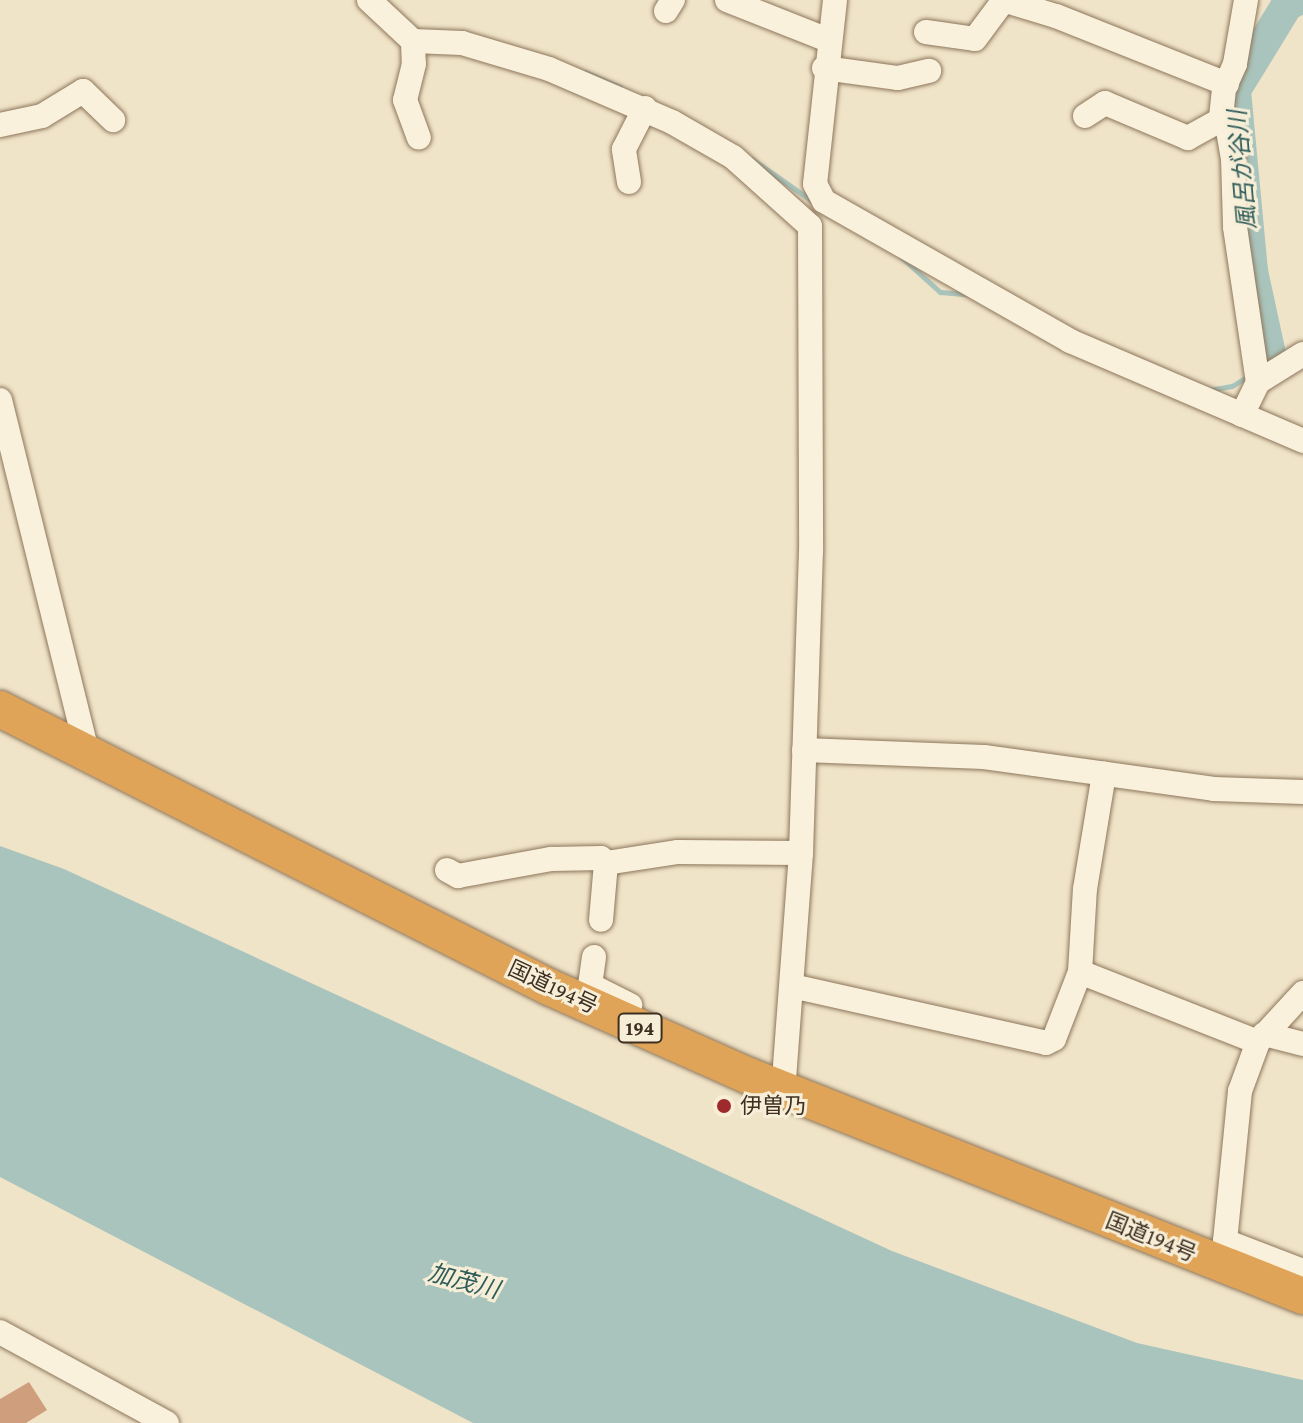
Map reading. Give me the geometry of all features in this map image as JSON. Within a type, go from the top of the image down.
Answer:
[{"type":"highway","name":"国道194号","points":[[0,709],[639,1027],[783,1090],[1303,1296]]},
{"type":"street","points":[[369,0],[413,41],[437,46],[462,43],[600,87],[645,108],[733,157],[814,209],[1070,341],[1303,441]]},
{"type":"street","points":[[727,0],[828,40]]},
{"type":"street","points":[[783,1090],[801,853],[812,234],[824,68],[835,0]]},
{"type":"street","points":[[926,32],[975,39],[1003,0],[1070,10],[1227,84]]},
{"type":"street","points":[[1221,120],[1227,84],[1257,2]]},
{"type":"street","points":[[413,41],[414,64],[405,100],[419,138]]},
{"type":"street","points":[[824,68],[898,78],[929,71]]},
{"type":"street","points":[[0,125],[42,116],[83,91],[113,120]]},
{"type":"street","points":[[1085,116],[1105,103],[1188,138],[1221,120]]},
{"type":"street","points":[[629,182],[624,149],[645,108]]},
{"type":"street","points":[[1221,120],[1227,125],[1233,158],[1235,227],[1258,382]]},
{"type":"street","points":[[1242,415],[1258,382],[1303,354]]},
{"type":"street","points":[[0,400],[88,755]]},
{"type":"street","points":[[804,750],[984,757],[1214,789],[1303,792]]},
{"type":"street","points":[[792,986],[1046,1043],[1054,1039],[1080,972],[1085,889],[1104,774]]},
{"type":"street","points":[[606,863],[678,852],[801,853]]},
{"type":"street","points":[[447,870],[458,876],[551,859],[601,858],[606,863]]},
{"type":"street","points":[[601,920],[606,863]]},
{"type":"street","points":[[594,957],[590,985],[636,1008],[639,1027]]},
{"type":"street","points":[[1080,972],[1261,1038],[1303,1044]]},
{"type":"street","points":[[1303,993],[1261,1038],[1240,1091],[1225,1241],[1303,1271]]},
{"type":"street","points":[[0,1332],[167,1423]]},
{"type":"water","name":"加茂川","points":[[0,846],[64,869],[892,1251],[1137,1343],[1303,1380],[1303,1423],[473,1423],[0,1177]]},
{"type":"building","points":[[29,1382],[47,1410],[26,1423],[0,1423],[0,1399]]},
{"type":"waterway","name":"風呂が谷川","points":[[1271,359],[1252,271],[1235,90],[1287,5],[1297,0]]},
{"type":"waterway","points":[[585,72],[620,87]]},
{"type":"waterway","points":[[752,159],[812,201]]},
{"type":"waterway","points":[[900,256],[940,292],[972,295]]},
{"type":"waterway","points":[[1262,366],[1298,345]]},
{"type":"waterway","points":[[1209,390],[1232,386],[1251,374]]},
{"type":"place","name":"伊曽乃","points":[[724,1106]]}]
